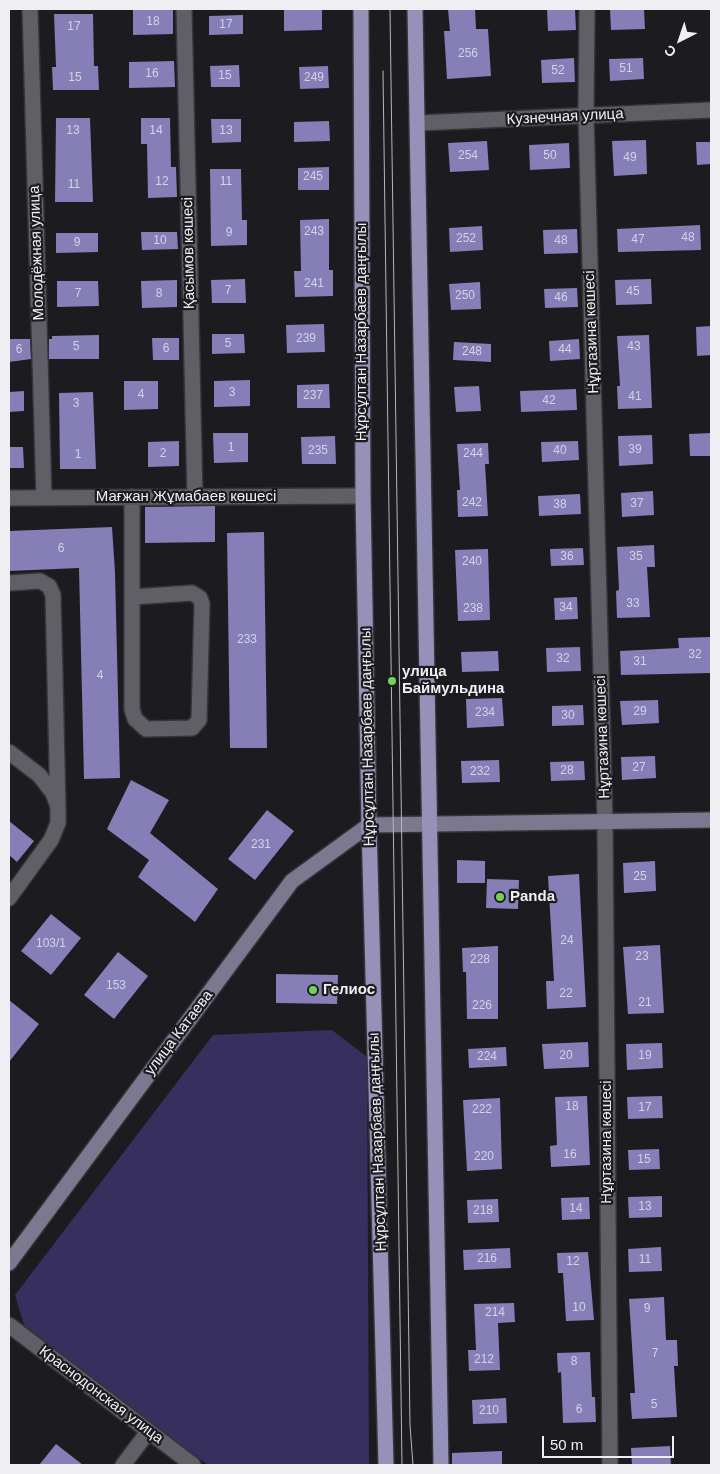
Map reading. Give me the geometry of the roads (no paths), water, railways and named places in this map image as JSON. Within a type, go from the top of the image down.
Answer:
[{"type":"main road","name":"Нұрсұлтан Назарбаев даңғылы","points":[[361,9],[363,496],[369,825],[386,1465]]},
{"type":"main road","points":[[415,9],[441,1465]]},
{"type":"street","name":"Молодёжная улица","points":[[30,9],[44,498]]},
{"type":"street","name":"Қасымов көшесі","points":[[184,9],[195,497]]},
{"type":"street","name":"Нұртазина көшесі","points":[[586,9],[586,116],[605,822],[610,1465]]},
{"type":"street","name":"Кузнечная улица","points":[[418,123],[711,110]]},
{"type":"street","name":"Мағжан Жұмабаев көшесі","points":[[9,498],[363,496]]},
{"type":"street","points":[[132,497],[132,597],[132,709],[135,719],[146,728],[192,728],[199,720],[202,604],[200,598],[192,593],[132,597]]},
{"type":"street","points":[[9,583],[40,581],[48,586],[53,595],[58,807],[58,823],[51,840],[9,898]]},
{"type":"street","points":[[9,752],[39,775],[53,793],[58,807]]},
{"type":"street","points":[[369,825],[711,820]]},
{"type":"street","name":"улица Катаева","points":[[9,1263],[292,881],[369,825]]},
{"type":"street","name":"Краснодонская улица","points":[[9,1325],[193,1465]]},
{"type":"street","points":[[123,1465],[148,1432]]},
{"type":"tram line","points":[[390,9],[410,1425],[413,1465]]},
{"type":"tram line","points":[[383,71],[402,1465]]},
{"type":"place","name":"улица Баймульдина","points":[[392,681]]},
{"type":"place","name":"Panda","points":[[500,897]]},
{"type":"place","name":"Гелиос","points":[[313,990]]}]
